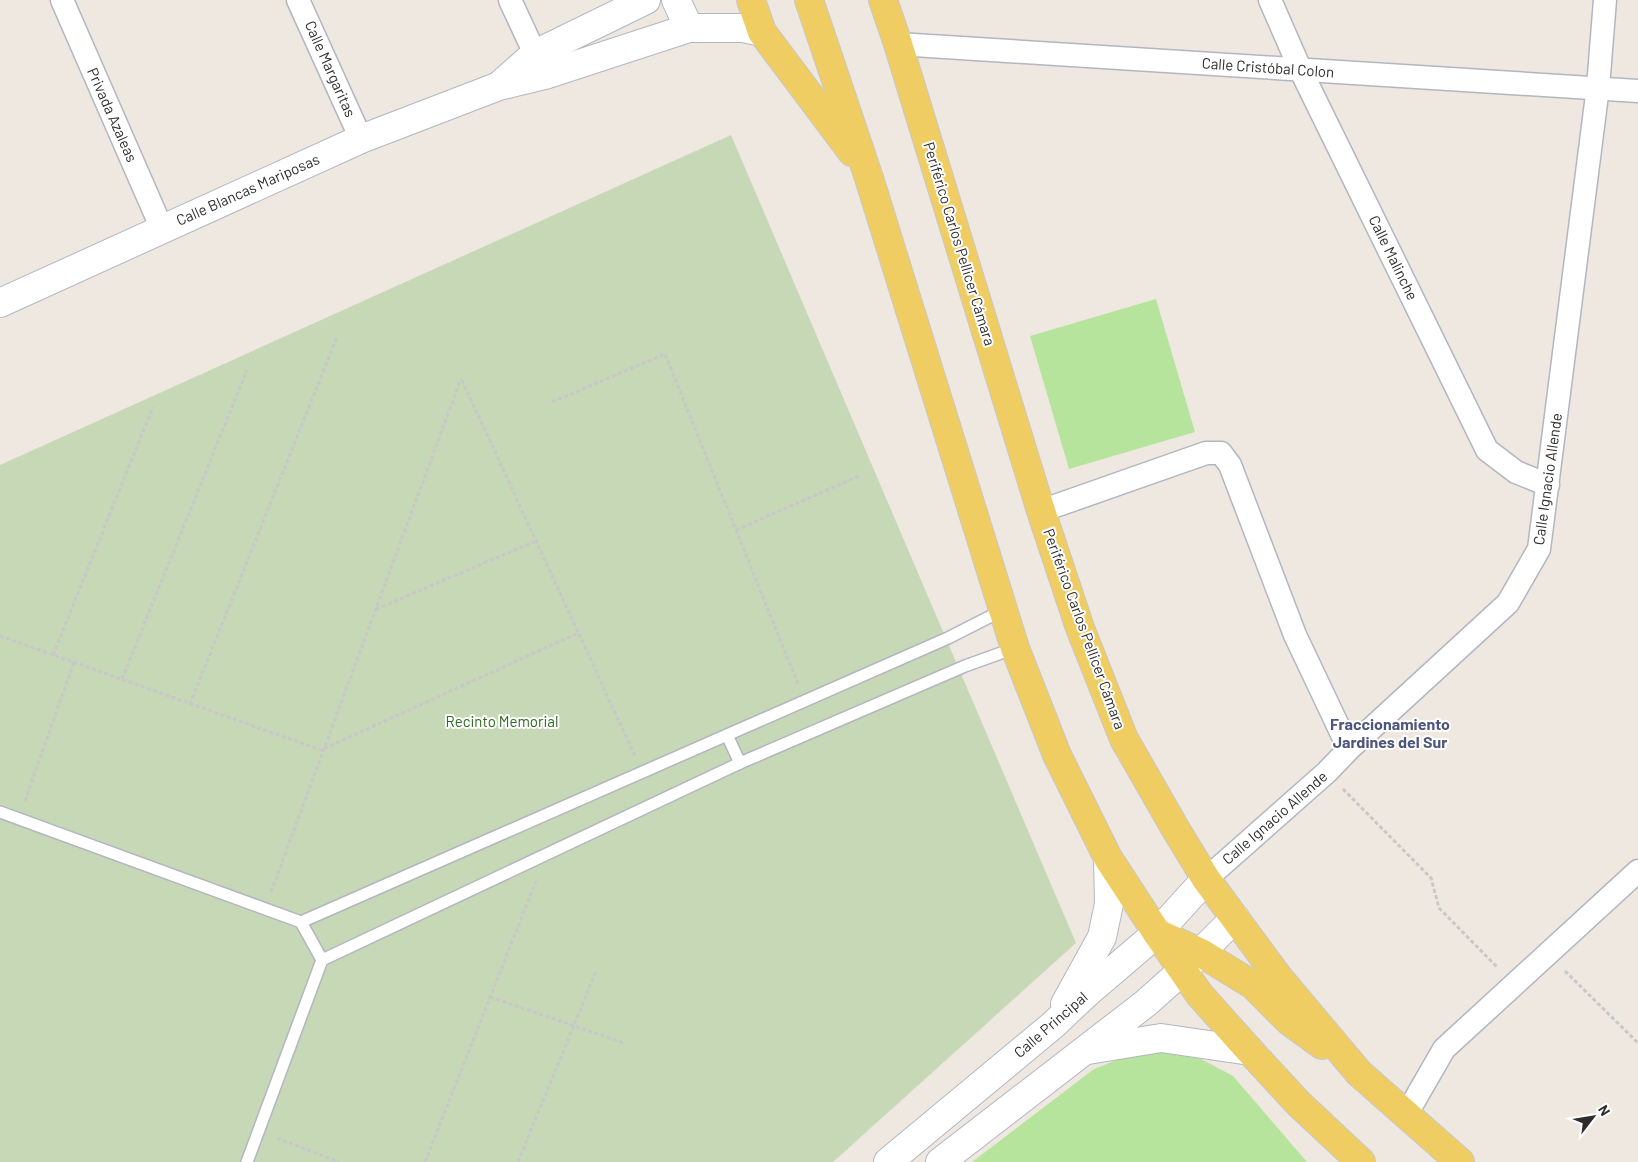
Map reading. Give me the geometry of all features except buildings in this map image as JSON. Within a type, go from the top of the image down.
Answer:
[{"type":"main road","points":[[751,0],[762,32],[847,144],[869,178]]},
{"type":"main road","points":[[809,0],[869,178],[1015,648],[1057,755],[1108,858],[1157,933],[1192,962],[1253,985],[1289,1021],[1359,1073]]},
{"type":"main road","name":"Periférico Carlos Pellicer Cámara","points":[[883,0],[1041,511],[1080,628],[1124,739],[1174,828],[1206,879],[1279,978],[1359,1073],[1460,1162]]},
{"type":"main road","points":[[1192,962],[1199,994],[1299,1104],[1361,1162]]},
{"type":"street","name":"Privada Azaleas","points":[[62,0],[162,229]]},
{"type":"street","name":"Calle Margaritas","points":[[298,0],[361,138]]},
{"type":"street","points":[[510,0],[540,64]]},
{"type":"street","name":"Calle Blancas Mariposas","points":[[0,303],[361,138],[499,86],[540,64],[646,0]]},
{"type":"street","points":[[676,0],[689,28]]},
{"type":"street","name":"Calle Malinche","points":[[1270,0],[1301,71],[1487,450],[1516,472],[1548,485]]},
{"type":"street","name":"Calle Ignacio Allende","points":[[1206,879],[1327,772],[1349,749],[1508,604],[1539,549],[1598,88],[1604,0]]},
{"type":"street","name":"Calle Blancas Mariposas","points":[[540,64],[689,28],[743,28],[762,32]]},
{"type":"street","name":"Calle Cristóbal Colon","points":[[898,44],[1638,91]]},
{"type":"street","points":[[1041,511],[1206,453],[1221,453],[1230,465],[1295,635],[1349,749]]},
{"type":"street","points":[[1053,1025],[1102,937],[1109,904],[1108,858]]},
{"type":"street","points":[[1406,1115],[1444,1049],[1638,871]]},
{"type":"street","name":"Calle Principal","points":[[888,1162],[1053,1025],[1088,992],[1157,933],[1206,879]]},
{"type":"street","points":[[940,1162],[1146,1003],[1192,962],[1235,918]]},
{"type":"street","points":[[1084,1050],[1160,1038],[1250,1051]]},
{"type":"lane","points":[[302,922],[948,638],[1003,610]]},
{"type":"lane","points":[[247,1162],[322,960],[740,763],[964,666],[1015,648]]},
{"type":"lane","points":[[726,735],[740,763]]},
{"type":"lane","points":[[0,812],[302,922],[322,960]]},
{"type":"path","points":[[190,704],[337,337]]},
{"type":"path","points":[[552,402],[664,354],[805,701]]},
{"type":"path","points":[[122,679],[247,370]]},
{"type":"path","points":[[265,908],[461,379],[642,772]]},
{"type":"path","points":[[53,655],[152,407]]},
{"type":"path","points":[[736,530],[859,476]]},
{"type":"path","points":[[376,609],[536,541]]},
{"type":"path","points":[[0,636],[321,750],[578,633]]},
{"type":"path","points":[[19,818],[74,662]]},
{"type":"path","points":[[1327,772],[1431,878],[1439,908],[1514,984]]},
{"type":"path","points":[[425,1162],[547,854]]},
{"type":"path","points":[[1562,968],[1638,1043]]},
{"type":"path","points":[[518,1162],[596,971]]},
{"type":"path","points":[[490,997],[624,1043]]},
{"type":"path","points":[[258,1131],[339,1162]]},
{"type":"green space","name":"Recinto Memorial","points":[[731,135],[1076,943],[833,1162],[0,1162],[0,465]]},
{"type":"green space","points":[[1156,299],[1195,432],[1069,469],[1030,336]]},
{"type":"green space","points":[[1165,1052],[1201,1059],[1233,1076],[1307,1162],[972,1162],[1094,1069],[1127,1056]]},
{"type":"district","name":"Fraccionamiento Jardines del Sur","points":[[1390,733]]}]
